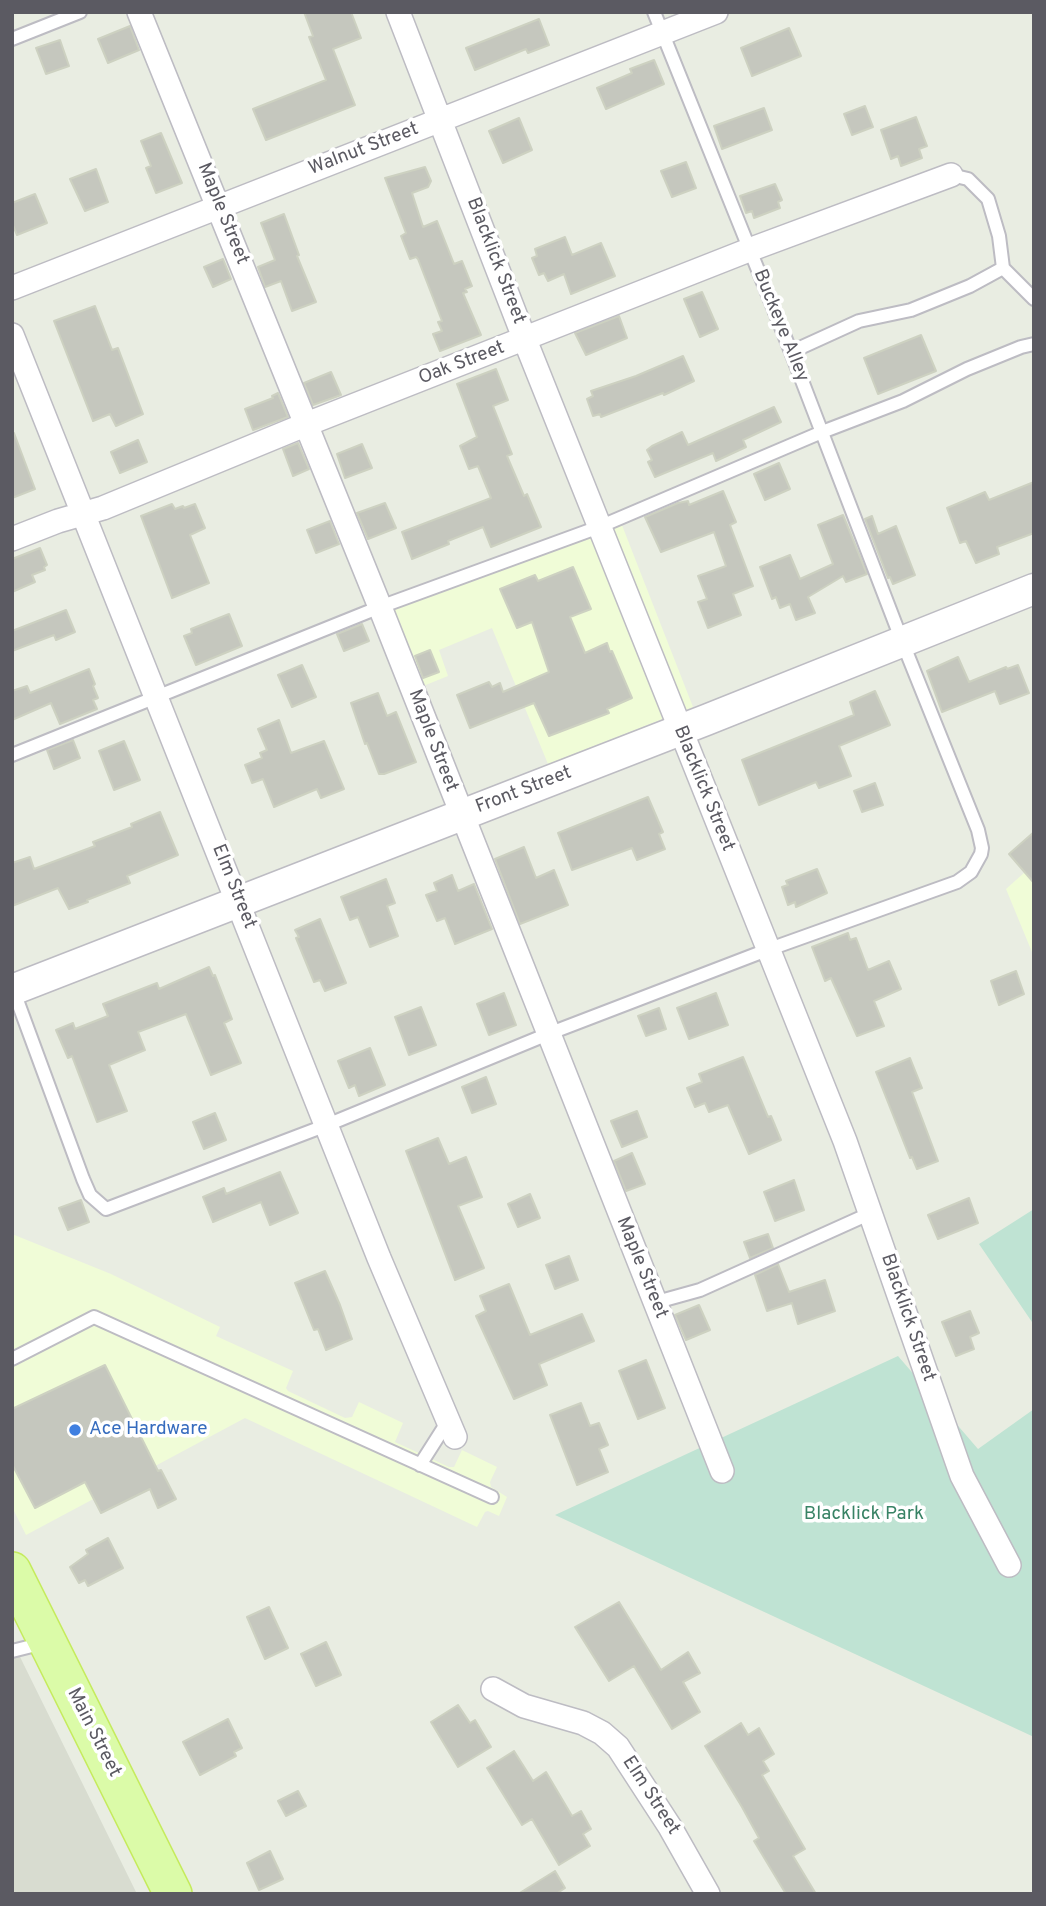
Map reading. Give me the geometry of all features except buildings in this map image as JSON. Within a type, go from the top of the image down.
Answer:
[{"type":"main road","name":"Main Street","points":[[12,1571],[173,1894]]},
{"type":"street","name":"Maple Street","points":[[139,12],[307,424],[722,1471]]},
{"type":"street","name":"Blacklick Street","points":[[398,12],[599,527],[845,1141],[962,1476],[1009,1564]]},
{"type":"street","name":"Walnut Street","points":[[12,288],[441,120],[659,23],[716,12]]},
{"type":"street","name":"Oak Street","points":[[12,539],[83,514],[749,250],[951,175]]},
{"type":"street","name":"Elm Street","points":[[12,335],[412,1338],[451,1429]]},
{"type":"street","name":"Front Street","points":[[13,989],[461,816],[1034,589]]},
{"type":"street","name":"Elm Street","points":[[493,1689],[524,1706],[583,1723],[602,1733],[618,1747],[670,1827],[708,1894]]},
{"type":"lane","points":[[12,39],[80,12]]},
{"type":"lane","name":"Buckeye Alley","points":[[13,989],[83,1179],[90,1195],[106,1209],[327,1125],[548,1034],[957,881],[971,872],[982,848],[978,830],[659,23]]},
{"type":"lane","points":[[951,175],[968,179],[988,200],[999,236],[1003,268],[1034,299]]},
{"type":"lane","points":[[791,352],[859,321],[911,310],[970,286],[1003,268]]},
{"type":"lane","points":[[12,755],[380,607],[599,527],[822,432],[903,401],[967,369],[1034,344]]},
{"type":"lane","points":[[656,1305],[699,1290],[871,1213]]},
{"type":"lane","points":[[12,1359],[94,1318],[492,1497]]},
{"type":"lane","points":[[420,1465],[451,1429]]},
{"type":"lane","points":[[12,1651],[47,1642]]},
{"type":"shaded area","points":[[618,515],[693,707],[548,764],[492,628],[439,650],[448,676],[406,693],[369,607]]},
{"type":"shaded area","points":[[1034,864],[1034,957],[1006,889]]},
{"type":"shaded area","points":[[12,1234],[111,1274],[220,1327],[216,1336],[293,1371],[286,1388],[288,1391],[345,1418],[352,1417],[359,1402],[403,1423],[395,1442],[449,1467],[454,1467],[462,1450],[497,1467],[490,1482],[491,1487],[507,1497],[499,1516],[485,1512],[477,1527],[245,1418],[26,1535],[12,1507]]},
{"type":"shaded area","points":[[12,1640],[23,1663],[137,1894],[12,1894]]},
{"type":"green space","points":[[1034,1209],[1034,1325],[979,1244]]},
{"type":"green space","name":"Blacklick Park","points":[[898,1356],[978,1449],[1034,1409],[1034,1737],[555,1515]]},
{"type":"place","name":"Ace Hardware","points":[[75,1430]]}]
